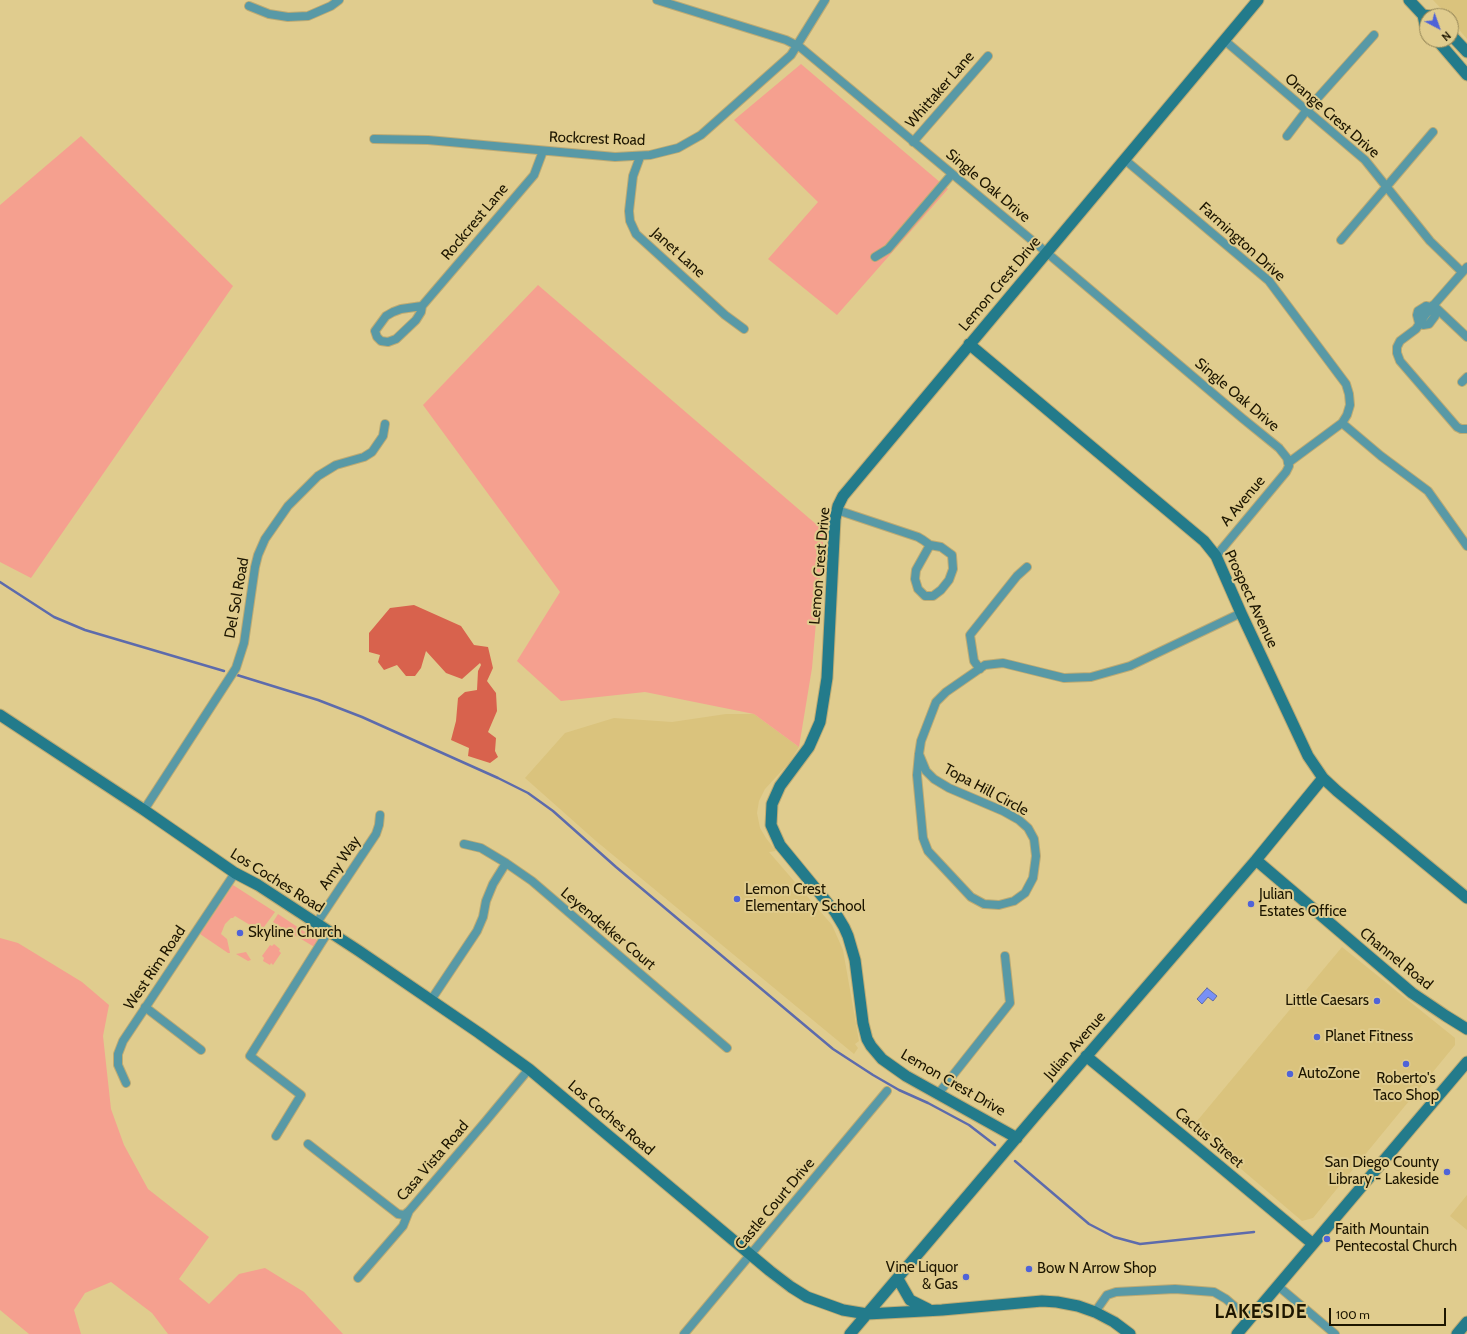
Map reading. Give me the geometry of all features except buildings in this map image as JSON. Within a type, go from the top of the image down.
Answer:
[{"type":"street","points":[[249,6],[269,14],[288,17],[308,16],[331,6],[339,0]]},
{"type":"street","name":"Single Oak Drive","points":[[657,0],[786,40],[797,45],[1279,448],[1287,458],[1288,463]]},
{"type":"street","name":"Rockcrest Road","points":[[374,139],[428,140],[615,157],[640,157],[678,148],[701,135],[794,53],[797,45],[825,0]]},
{"type":"street","name":"Lemon Crest Drive","points":[[1017,1138],[894,1068],[879,1055],[869,1042],[863,1022],[852,948],[844,927],[834,912],[780,845],[771,825],[771,811],[777,792],[809,747],[821,717],[826,678],[837,510],[840,501],[848,489],[1258,0]]},
{"type":"street","points":[[1409,0],[1419,8]]},
{"type":"street","points":[[1286,136],[1306,111],[1374,35]]},
{"type":"street","name":"Orange Crest Drive","points":[[1224,40],[1365,160],[1430,242],[1464,270]]},
{"type":"street","points":[[1459,44],[1467,52]]},
{"type":"street","points":[[1444,48],[1467,75]]},
{"type":"street","name":"Whittaker Lane","points":[[914,142],[988,56]]},
{"type":"street","points":[[1341,240],[1433,132]]},
{"type":"street","name":"Rockcrest Lane","points":[[422,306],[401,309],[386,316],[375,331],[377,338],[381,341],[388,342],[396,339],[416,320],[421,312],[422,306],[534,175],[543,151]]},
{"type":"street","name":"Janet Lane","points":[[640,157],[633,176],[629,211],[630,221],[636,234],[725,315],[744,328]]},
{"type":"street","name":"Farmington Drive","points":[[1124,159],[1269,281],[1346,384],[1350,405],[1347,415],[1342,423],[1288,463]]},
{"type":"street","points":[[875,257],[888,249],[952,174]]},
{"type":"street","points":[[1464,270],[1424,315],[1416,329],[1397,346],[1400,362],[1457,427],[1467,429]]},
{"type":"street","points":[[1419,323],[1417,315],[1418,311],[1426,306],[1432,306],[1467,337]]},
{"type":"street","points":[[1419,323],[1423,325],[1429,324],[1434,319],[1434,311],[1432,306]]},
{"type":"street","name":"Prospect Avenue","points":[[969,344],[1204,541],[1216,556],[1308,756],[1324,778],[1337,791],[1467,898]]},
{"type":"street","points":[[1342,423],[1381,456],[1428,491],[1467,546]]},
{"type":"street","name":"Del Sol Road","points":[[144,810],[236,668],[244,643],[255,567],[258,555],[265,539],[288,506],[318,476],[336,465],[364,457],[372,452],[384,436],[385,424]]},
{"type":"street","name":"A Avenue","points":[[1216,556],[1286,472],[1288,463]]},
{"type":"street","points":[[837,510],[918,537],[930,545],[941,547],[952,555],[953,569],[949,580],[941,590],[933,596],[925,596],[918,589],[915,579],[916,570],[930,545]]},
{"type":"street","points":[[980,669],[974,661],[970,635],[1017,576],[1027,567]]},
{"type":"street","name":"Topa Hill Circle","points":[[919,754],[926,771],[934,779],[949,788],[1003,811],[1019,820],[1028,828],[1034,839],[1036,856],[1033,878],[1025,893],[1014,901],[999,905],[984,904],[971,897],[928,851],[923,838],[917,775],[919,754],[921,741],[936,702],[946,692],[986,665],[1003,664],[1064,678],[1091,677],[1130,666],[1241,613]]},
{"type":"street","name":"Los Coches Road","points":[[0,715],[144,810],[235,873],[258,885],[359,951],[479,1033],[528,1069],[750,1255],[787,1284],[807,1297],[843,1310],[867,1314],[1042,1301],[1057,1302],[1078,1306],[1095,1312],[1114,1322],[1130,1334]]},
{"type":"street","name":"Julian Avenue","points":[[850,1334],[1086,1056],[1256,860],[1324,778]]},
{"type":"street","name":"Amy Way","points":[[316,924],[376,834],[380,815]]},
{"type":"street","name":"Leyendekker Court","points":[[464,844],[480,848],[506,863],[532,881],[727,1048]]},
{"type":"street","name":"Channel Road","points":[[1256,860],[1412,993],[1467,1029]]},
{"type":"street","points":[[431,1000],[477,931],[483,917],[491,888],[506,863]]},
{"type":"street","name":"West Rim Road","points":[[126,1083],[118,1065],[118,1054],[123,1041],[235,873]]},
{"type":"street","points":[[276,1136],[301,1096],[250,1056],[328,932]]},
{"type":"street","points":[[938,1094],[1010,1003],[1005,956]]},
{"type":"street","points":[[145,1007],[201,1050]]},
{"type":"street","name":"Cactus Street","points":[[1086,1056],[1313,1244]]},
{"type":"street","points":[[1237,1334],[1467,1062]]},
{"type":"street","name":"Casa Vista Road","points":[[308,1144],[398,1214],[404,1214],[409,1211],[528,1069]]},
{"type":"street","name":"Castle Court Drive","points":[[684,1334],[887,1091]]},
{"type":"street","points":[[358,1278],[403,1226],[409,1211]]},
{"type":"street","points":[[898,1279],[910,1300],[930,1310]]},
{"type":"street","points":[[1278,1286],[1335,1334]]},
{"type":"street","points":[[1095,1312],[1107,1295],[1116,1292],[1175,1290],[1214,1292],[1226,1298],[1249,1319]]},
{"type":"street","points":[[1457,1334],[1467,1322]]},
{"type":"shaded area","points":[[1433,0],[1467,0],[1467,39],[1459,30],[1459,8],[1440,8]]},
{"type":"shaded area","points":[[801,64],[948,189],[837,315],[768,259],[818,202],[734,120]]},
{"type":"shaded area","points":[[81,136],[233,286],[31,578],[0,562],[0,205]]},
{"type":"shaded area","points":[[538,285],[824,531],[812,668],[799,747],[754,714],[645,692],[561,701],[517,661],[560,592],[423,405]]},
{"type":"shaded area","points":[[414,605],[461,626],[474,645],[488,647],[493,668],[487,681],[496,693],[497,711],[488,732],[496,738],[495,751],[498,757],[490,763],[468,756],[469,748],[451,740],[456,721],[458,698],[465,692],[477,690],[478,671],[481,665],[480,663],[462,679],[446,673],[426,651],[421,668],[415,676],[406,676],[397,665],[384,670],[378,662],[380,655],[369,652],[369,633],[390,608]]},
{"type":"shaded area","name":"Lemon Crest Elementary School","points":[[726,714],[754,714],[799,747],[789,763],[765,789],[759,801],[757,813],[760,828],[776,851],[769,852],[832,925],[843,950],[859,1041],[855,1044],[858,1048],[854,1054],[596,841],[525,778],[565,733],[614,718],[672,722]]},
{"type":"shaded area","points":[[233,885],[275,912],[264,927],[250,925],[235,916],[231,918],[225,924],[221,934],[227,939],[230,953],[228,953],[200,934]]},
{"type":"shaded area","points":[[278,914],[320,942],[316,948],[273,922]]},
{"type":"shaded area","points":[[0,938],[18,943],[82,982],[109,1005],[103,1036],[111,1109],[124,1145],[148,1189],[209,1237],[179,1279],[209,1304],[239,1274],[265,1268],[304,1292],[343,1334],[168,1334],[152,1313],[111,1282],[85,1293],[74,1310],[81,1334],[29,1334],[0,1310]]},
{"type":"shaded area","points":[[274,944],[280,949],[279,951],[281,953],[273,965],[271,963],[270,965],[263,961],[264,958],[262,956],[270,945],[272,946]]},
{"type":"shaded area","points":[[1342,947],[1455,1038],[1455,1045],[1313,1218],[1302,1221],[1192,1127]]},
{"type":"shaded area","points":[[246,952],[251,960],[248,961],[236,954]]},
{"type":"shaded area","points":[[1467,1195],[1467,1230],[1450,1216]]},
{"type":"water","points":[[1207,988],[1217,996],[1213,1001],[1208,997],[1202,1004],[1197,999]]},
{"type":"waterway","points":[[0,582],[54,617],[85,630],[224,671]]},
{"type":"waterway","points":[[237,675],[318,700],[362,717],[528,793],[553,811],[616,867],[833,1049],[899,1090],[928,1103],[969,1125],[995,1145]]},
{"type":"waterway","points":[[1015,1161],[1089,1224],[1114,1237],[1140,1244],[1254,1232]]},
{"type":"place","name":"Lemon Crest Elementary School","points":[[737,899]]},
{"type":"place","name":"Julian Estates Office","points":[[1251,904]]},
{"type":"place","name":"Skyline Church","points":[[240,933]]},
{"type":"place","name":"Little Caesars","points":[[1377,1001]]},
{"type":"place","name":"Planet Fitness","points":[[1317,1037]]},
{"type":"place","name":"Roberto's Taco Shop","points":[[1406,1064]]},
{"type":"place","name":"AutoZone","points":[[1290,1074]]},
{"type":"place","name":"San Diego County Library - Lakeside","points":[[1447,1172]]},
{"type":"place","name":"Faith Mountain Pentecostal Church","points":[[1327,1239]]},
{"type":"place","name":"Bow N Arrow Shop","points":[[1029,1269]]},
{"type":"place","name":"Vine Liquor & Gas","points":[[966,1277]]},
{"type":"district","name":"LAKESIDE","points":[[1261,1312]]}]
